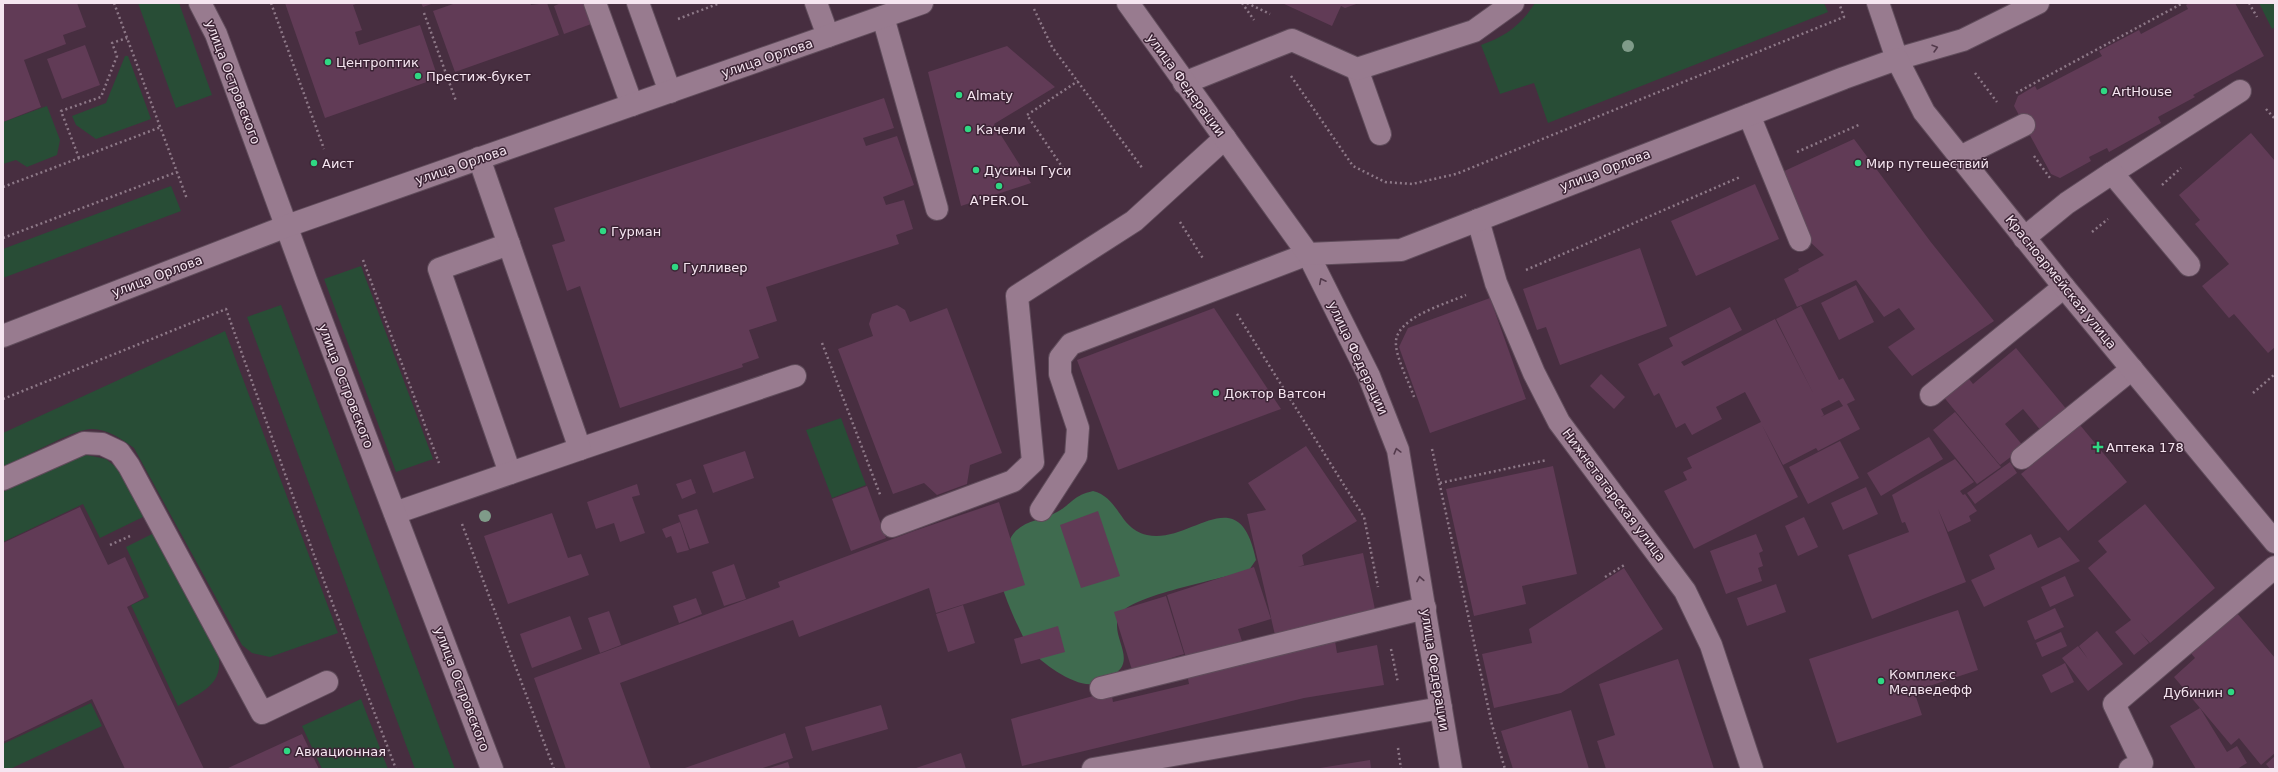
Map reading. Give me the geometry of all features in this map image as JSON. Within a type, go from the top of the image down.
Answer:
[{"type":"street","name":"улица Островского","points":[[200,3],[216,34],[492,769]]},
{"type":"street","points":[[595,3],[632,105]]},
{"type":"street","points":[[638,3],[670,92]]},
{"type":"street","points":[[816,3],[828,36]]},
{"type":"street","name":"улица Орлова","points":[[3,336],[287,226],[922,3]]},
{"type":"street","name":"улица Федерации","points":[[1128,3],[1308,254],[1369,376],[1398,450],[1451,769]]},
{"type":"street","points":[[1184,83],[1292,40],[1357,69],[1474,31],[1514,3]]},
{"type":"street","name":"Красноармейская улица","points":[[1878,3],[1898,59],[1924,112],[2024,238],[2275,542]]},
{"type":"street","name":"улица Орлова","points":[[1041,510],[1076,456],[1078,428],[1060,374],[1060,358],[1070,344],[1308,254],[1401,250],[1748,115],[1898,59],[1963,40],[2038,3]]},
{"type":"street","points":[[883,17],[937,209]]},
{"type":"street","points":[[1357,69],[1380,134]]},
{"type":"street","points":[[2024,238],[2067,202],[2240,91]]},
{"type":"street","points":[[1748,115],[1800,240]]},
{"type":"street","points":[[1960,157],[2024,125]]},
{"type":"street","points":[[892,526],[1013,482],[1033,462],[1017,296],[1134,221],[1224,138]]},
{"type":"street","points":[[479,158],[580,449]]},
{"type":"street","points":[[2112,173],[2189,265]]},
{"type":"street","name":"Нижнетатарская улица","points":[[1478,220],[1496,283],[1534,373],[1559,422],[1685,591],[1711,645],[1752,769]]},
{"type":"street","points":[[509,244],[439,269],[510,473]]},
{"type":"street","points":[[1931,395],[2064,287]]},
{"type":"street","points":[[2022,458],[2132,369]]},
{"type":"street","points":[[395,514],[510,473],[795,376]]},
{"type":"street","points":[[3,479],[84,443],[102,444],[119,452],[129,466],[262,713],[326,682]]},
{"type":"street","points":[[2130,769],[2142,763],[2114,704],[2275,567]]},
{"type":"street","points":[[1101,688],[1425,608]]},
{"type":"street","points":[[1093,769],[1441,708]]},
{"type":"path","points":[[114,3],[187,199]]},
{"type":"path","points":[[271,3],[324,149]]},
{"type":"path","points":[[1247,3],[1275,16]]},
{"type":"path","points":[[1296,82],[1352,166],[1385,182],[1412,184],[1456,174],[1844,18],[1839,3]]},
{"type":"path","points":[[2011,96],[2183,3]]},
{"type":"path","points":[[2249,3],[2257,17]]},
{"type":"path","points":[[1034,8],[1052,47],[1163,195],[1364,517],[1399,691],[1397,745],[1401,769]]},
{"type":"path","points":[[424,13],[456,101]]},
{"type":"path","points":[[79,158],[61,111],[101,97],[117,56],[112,43],[127,38]]},
{"type":"path","points":[[1070,177],[1026,115],[1078,81]]},
{"type":"path","points":[[1997,103],[2004,99]]},
{"type":"path","points":[[1522,272],[1861,124]]},
{"type":"path","points":[[3,187],[161,127]]},
{"type":"path","points":[[3,238],[177,172]]},
{"type":"path","points":[[1416,403],[1396,346],[1396,336],[1403,326],[1415,317],[1496,283]]},
{"type":"path","points":[[3,399],[226,309],[314,555],[396,769]]},
{"type":"path","points":[[822,343],[892,526]]},
{"type":"path","points":[[2253,393],[2275,374]]},
{"type":"path","points":[[1431,446],[1492,725],[1505,769]]},
{"type":"path","points":[[1440,484],[1543,461]]},
{"type":"path","points":[[1604,577],[1628,562],[1632,568]]},
{"type":"green space","points":[[138,3],[179,3],[212,95],[176,108]]},
{"type":"green space","points":[[1535,3],[1824,3],[1828,12],[1548,123],[1534,83],[1500,94],[1481,45],[1498,38],[1512,29],[1524,18]]},
{"type":"green space","points":[[2259,3],[2275,3],[2275,27],[2272,29]]},
{"type":"green space","points":[[125,56],[128,56],[151,119],[96,139],[76,125],[72,116],[106,103]]},
{"type":"green space","points":[[47,106],[60,140],[57,155],[27,167],[16,160],[3,164],[3,122]]},
{"type":"green space","points":[[171,186],[181,211],[3,278],[3,249]]},
{"type":"green space","points":[[361,266],[433,459],[396,472],[324,279]]},
{"type":"green space","points":[[281,305],[455,769],[415,769],[247,317]]},
{"type":"green space","points":[[225,331],[338,633],[270,657],[252,653],[242,645],[134,448],[108,432],[90,429],[59,440],[3,467],[3,433]]},
{"type":"green space","points":[[841,418],[866,485],[832,498],[806,430]]},
{"type":"green space","points":[[87,455],[106,459],[122,472],[145,516],[100,538],[83,504],[3,542],[3,492],[77,457]]},
{"type":"green space","points":[[1093,491],[1109,500],[1131,527],[1138,532],[1147,535],[1164,536],[1212,520],[1226,518],[1238,522],[1248,535],[1256,560],[1249,570],[1163,593],[1132,605],[1123,611],[1118,620],[1117,628],[1124,656],[1123,664],[1118,671],[1107,678],[1093,684],[1086,684],[1077,682],[1059,673],[1042,661],[1031,650],[1022,635],[1012,612],[1000,579],[999,572],[1000,563],[1007,546],[1012,536],[1018,529],[1023,525],[1057,512],[1081,495]]},
{"type":"green space","points":[[154,533],[218,653],[218,673],[214,680],[203,692],[178,706],[131,605],[149,597],[126,547]]},
{"type":"green space","points":[[361,699],[388,769],[322,769],[302,726]]},
{"type":"green space","points":[[91,703],[102,726],[10,769],[3,769],[3,744]]},
{"type":"building","points":[[3,3],[77,3],[86,27],[63,35],[66,44],[24,60],[41,107],[3,122]]},
{"type":"building","points":[[285,3],[359,3],[353,5],[362,30],[355,32],[359,45],[420,25],[438,78],[325,118]]},
{"type":"building","points":[[421,3],[434,3],[423,7]]},
{"type":"building","points":[[456,3],[530,3],[531,5],[547,3],[559,35],[455,72],[433,11]]},
{"type":"building","points":[[561,3],[587,3],[594,23],[564,34],[554,6]]},
{"type":"building","points":[[1282,3],[1359,3],[1345,8],[1341,6],[1332,26]]},
{"type":"building","name":"ArtHouse","points":[[2189,3],[2235,3],[2264,56],[2193,95],[2195,97],[2158,117],[2161,123],[2109,152],[2107,148],[2089,157],[2091,161],[2060,178],[2051,174],[2014,106],[2018,96],[2035,86],[2037,90],[2102,56],[2099,51],[2139,30],[2141,34],[2188,9],[2186,5]]},
{"type":"building","points":[[85,45],[100,85],[62,99],[47,59]]},
{"type":"building","points":[[1007,46],[1055,87],[994,124],[1031,183],[961,206],[928,72]]},
{"type":"building","points":[[884,98],[894,128],[863,138],[866,146],[897,136],[914,185],[883,197],[886,205],[904,200],[913,229],[896,235],[899,244],[766,287],[777,321],[749,330],[759,358],[742,364],[743,367],[620,408],[580,286],[567,291],[552,245],[565,241],[554,208]]},
{"type":"building","points":[[2251,133],[2275,161],[2275,347],[2268,353],[2234,314],[2229,318],[2202,286],[2229,264],[2195,224],[2200,220],[2179,195]]},
{"type":"building","points":[[1854,139],[1930,241],[1994,321],[1912,376],[1888,347],[1915,329],[1899,308],[1884,317],[1856,280],[1797,307],[1784,279],[1799,271],[1798,269],[1824,255],[1808,240],[1780,173]]},
{"type":"building","points":[[1755,184],[1779,239],[1696,276],[1671,221]]},
{"type":"building","points":[[1640,248],[1667,326],[1560,365],[1546,327],[1537,330],[1523,289]]},
{"type":"building","points":[[1856,285],[1874,322],[1839,340],[1821,303]]},
{"type":"building","points":[[1490,298],[1526,399],[1430,433],[1399,347],[1408,328]]},
{"type":"building","points":[[897,305],[905,310],[910,322],[947,308],[1002,453],[970,465],[967,484],[937,495],[924,483],[893,494],[838,349],[873,336],[869,324],[872,314]]},
{"type":"building","points":[[1801,306],[1839,380],[1843,378],[1855,400],[1847,404],[1860,429],[1818,451],[1816,448],[1783,465],[1762,425],[1798,497],[1694,549],[1664,491],[1687,480],[1683,472],[1692,468],[1687,458],[1761,422],[1745,392],[1716,407],[1722,419],[1692,435],[1685,423],[1676,428],[1659,393],[1654,396],[1638,364],[1673,346],[1669,338],[1730,307],[1742,330],[1681,362],[1684,366],[1775,319],[1813,393],[1776,319]],"holes":[[[1839,400],[1843,406],[1821,417],[1824,415],[1821,409]]]},
{"type":"building","points":[[1214,308],[1281,409],[1118,470],[1077,360]]},
{"type":"building","points":[[2016,348],[2068,411],[2042,432],[2023,409],[2005,424],[2024,447],[2000,465],[1942,395],[1966,375],[1973,384]]},
{"type":"building","points":[[1601,374],[1625,397],[1614,409],[1590,386]]},
{"type":"building","points":[[1955,412],[2001,467],[1977,484],[1933,430]]},
{"type":"building","points":[[2080,425],[2127,482],[2068,531],[2021,474]]},
{"type":"building","points":[[1929,437],[1943,459],[1881,496],[1867,473]]},
{"type":"building","points":[[1840,441],[1859,478],[1808,504],[1789,467]]},
{"type":"building","points":[[1306,446],[1357,521],[1302,555],[1304,565],[1298,567],[1363,553],[1376,614],[1275,635],[1247,514],[1266,510],[1248,483]]},
{"type":"building","points":[[745,451],[754,478],[713,493],[703,465]]},
{"type":"building","points":[[1955,459],[1974,482],[1960,491],[1963,495],[1965,494],[1977,511],[1969,516],[1971,521],[1948,532],[1938,509],[1966,582],[1872,619],[1848,555],[1909,532],[1905,522],[1902,523],[1892,495]]},
{"type":"building","points":[[2010,462],[2017,473],[1975,504],[1967,493]]},
{"type":"building","points":[[1553,466],[1577,574],[1522,586],[1526,604],[1474,616],[1446,489]]},
{"type":"building","points":[[691,479],[696,493],[682,499],[676,484]]},
{"type":"building","points":[[637,484],[640,495],[632,497],[645,533],[620,542],[614,523],[596,529],[587,502]]},
{"type":"building","points":[[867,486],[886,538],[851,551],[832,499]]},
{"type":"building","points":[[1866,487],[1878,514],[1843,530],[1831,503]]},
{"type":"building","points":[[999,502],[1025,585],[936,613],[929,588],[799,637],[793,620],[620,683],[651,769],[566,769],[534,678],[780,587],[778,582],[914,531]]},
{"type":"building","points":[[2145,504],[2215,588],[2150,643],[2140,632],[2149,643],[2134,655],[2115,632],[2131,620],[2088,568],[2107,552],[2098,541]]},
{"type":"building","points":[[80,507],[108,565],[125,557],[144,598],[127,607],[204,769],[125,769],[92,699],[3,742],[3,543]]},
{"type":"building","points":[[697,509],[709,543],[690,549],[678,515]]},
{"type":"building","points":[[1098,511],[1120,576],[1081,588],[1060,525]]},
{"type":"building","points":[[552,513],[568,558],[581,554],[589,575],[508,604],[484,536]]},
{"type":"building","points":[[1804,517],[1818,547],[1798,556],[1785,526]]},
{"type":"building","points":[[680,522],[689,550],[677,553],[671,536],[666,538],[662,529]]},
{"type":"building","points":[[1756,534],[1763,551],[1759,553],[1763,566],[1758,568],[1762,581],[1726,594],[1710,551]]},
{"type":"building","points":[[2031,534],[2038,548],[2060,537],[2080,561],[1984,607],[1971,580],[1995,569],[1989,555]]},
{"type":"building","points":[[734,564],[746,599],[724,606],[712,572]]},
{"type":"building","points":[[1254,567],[1271,619],[1238,629],[1242,641],[1186,658],[1167,595]]},
{"type":"building","points":[[1624,568],[1663,629],[1561,693],[1494,708],[1482,654],[1532,643],[1529,629]]},
{"type":"building","points":[[2065,576],[2074,596],[2050,607],[2041,587]]},
{"type":"building","points":[[1776,584],[1786,612],[1747,626],[1737,598]]},
{"type":"building","points":[[1166,596],[1184,654],[1132,670],[1114,612]]},
{"type":"building","points":[[696,598],[702,614],[679,623],[673,606]]},
{"type":"building","points":[[963,605],[975,643],[948,652],[936,614]]},
{"type":"building","points":[[2055,608],[2064,627],[2035,640],[2027,621]]},
{"type":"building","name":"Комплекс Медведефф","points":[[1958,610],[1978,670],[1914,691],[1922,715],[1837,743],[1809,659]]},
{"type":"building","points":[[609,611],[621,645],[600,653],[588,618]]},
{"type":"building","name":"Дубинин","points":[[2236,612],[2275,658],[2275,753],[2261,765],[2239,738],[2231,745],[2174,677],[2195,658],[2189,651]]},
{"type":"building","points":[[570,616],[582,649],[532,668],[520,634]]},
{"type":"building","points":[[1058,626],[1065,652],[1021,664],[1014,639]]},
{"type":"building","points":[[2097,631],[2123,664],[2088,691],[2062,658],[2078,646],[2088,659],[2079,646]]},
{"type":"building","points":[[2061,632],[2067,646],[2042,657],[2036,643]]},
{"type":"building","points":[[1335,641],[1337,653],[1377,645],[1384,685],[1304,698],[1022,766],[1011,719],[1111,691],[1113,702],[1189,684],[1187,674]]},
{"type":"building","points":[[1678,659],[1714,769],[1606,769],[1597,741],[1615,735],[1599,684]]},
{"type":"building","points":[[2065,663],[2074,682],[2051,693],[2042,675]]},
{"type":"building","points":[[881,705],[888,729],[812,751],[805,727]]},
{"type":"building","points":[[2200,708],[2227,752],[2237,746],[2247,763],[2237,769],[2196,769],[2170,726]]},
{"type":"building","points":[[1571,710],[1589,769],[1513,769],[1501,731]]},
{"type":"building","points":[[785,733],[793,758],[760,769],[682,769]]},
{"type":"building","name":"Авиационная","points":[[302,734],[319,769],[226,769]]},
{"type":"building","points":[[961,753],[966,769],[913,769]]},
{"type":"building","points":[[2275,756],[2275,769],[2270,769],[2266,764]]},
{"type":"building","points":[[1370,760],[1371,769],[1320,769],[1320,768]]},
{"type":"building","points":[[788,762],[790,769],[766,769]]},
{"type":"place","name":"Центроптик","points":[[328,62]]},
{"type":"place","name":"Престиж-букет","points":[[418,76]]},
{"type":"place","name":"ArtHouse","points":[[2104,91]]},
{"type":"place","name":"Almaty","points":[[959,95]]},
{"type":"place","name":"Качели","points":[[968,129]]},
{"type":"place","name":"Аист","points":[[314,163]]},
{"type":"place","name":"Мир путешествий","points":[[1858,163]]},
{"type":"place","name":"Дусины Гуси","points":[[976,170]]},
{"type":"place","name":"A'PER.OL","points":[[999,186]]},
{"type":"place","name":"Гурман","points":[[603,231]]},
{"type":"place","name":"Гулливер","points":[[675,267]]},
{"type":"place","name":"Доктор Ватсон","points":[[1216,393]]},
{"type":"place","name":"Аптека 178","points":[[2098,447]]},
{"type":"place","name":"Комплекс Медведефф","points":[[1881,681]]},
{"type":"place","name":"Дубинин","points":[[2231,692]]},
{"type":"place","name":"Авиационная","points":[[287,751]]}]
